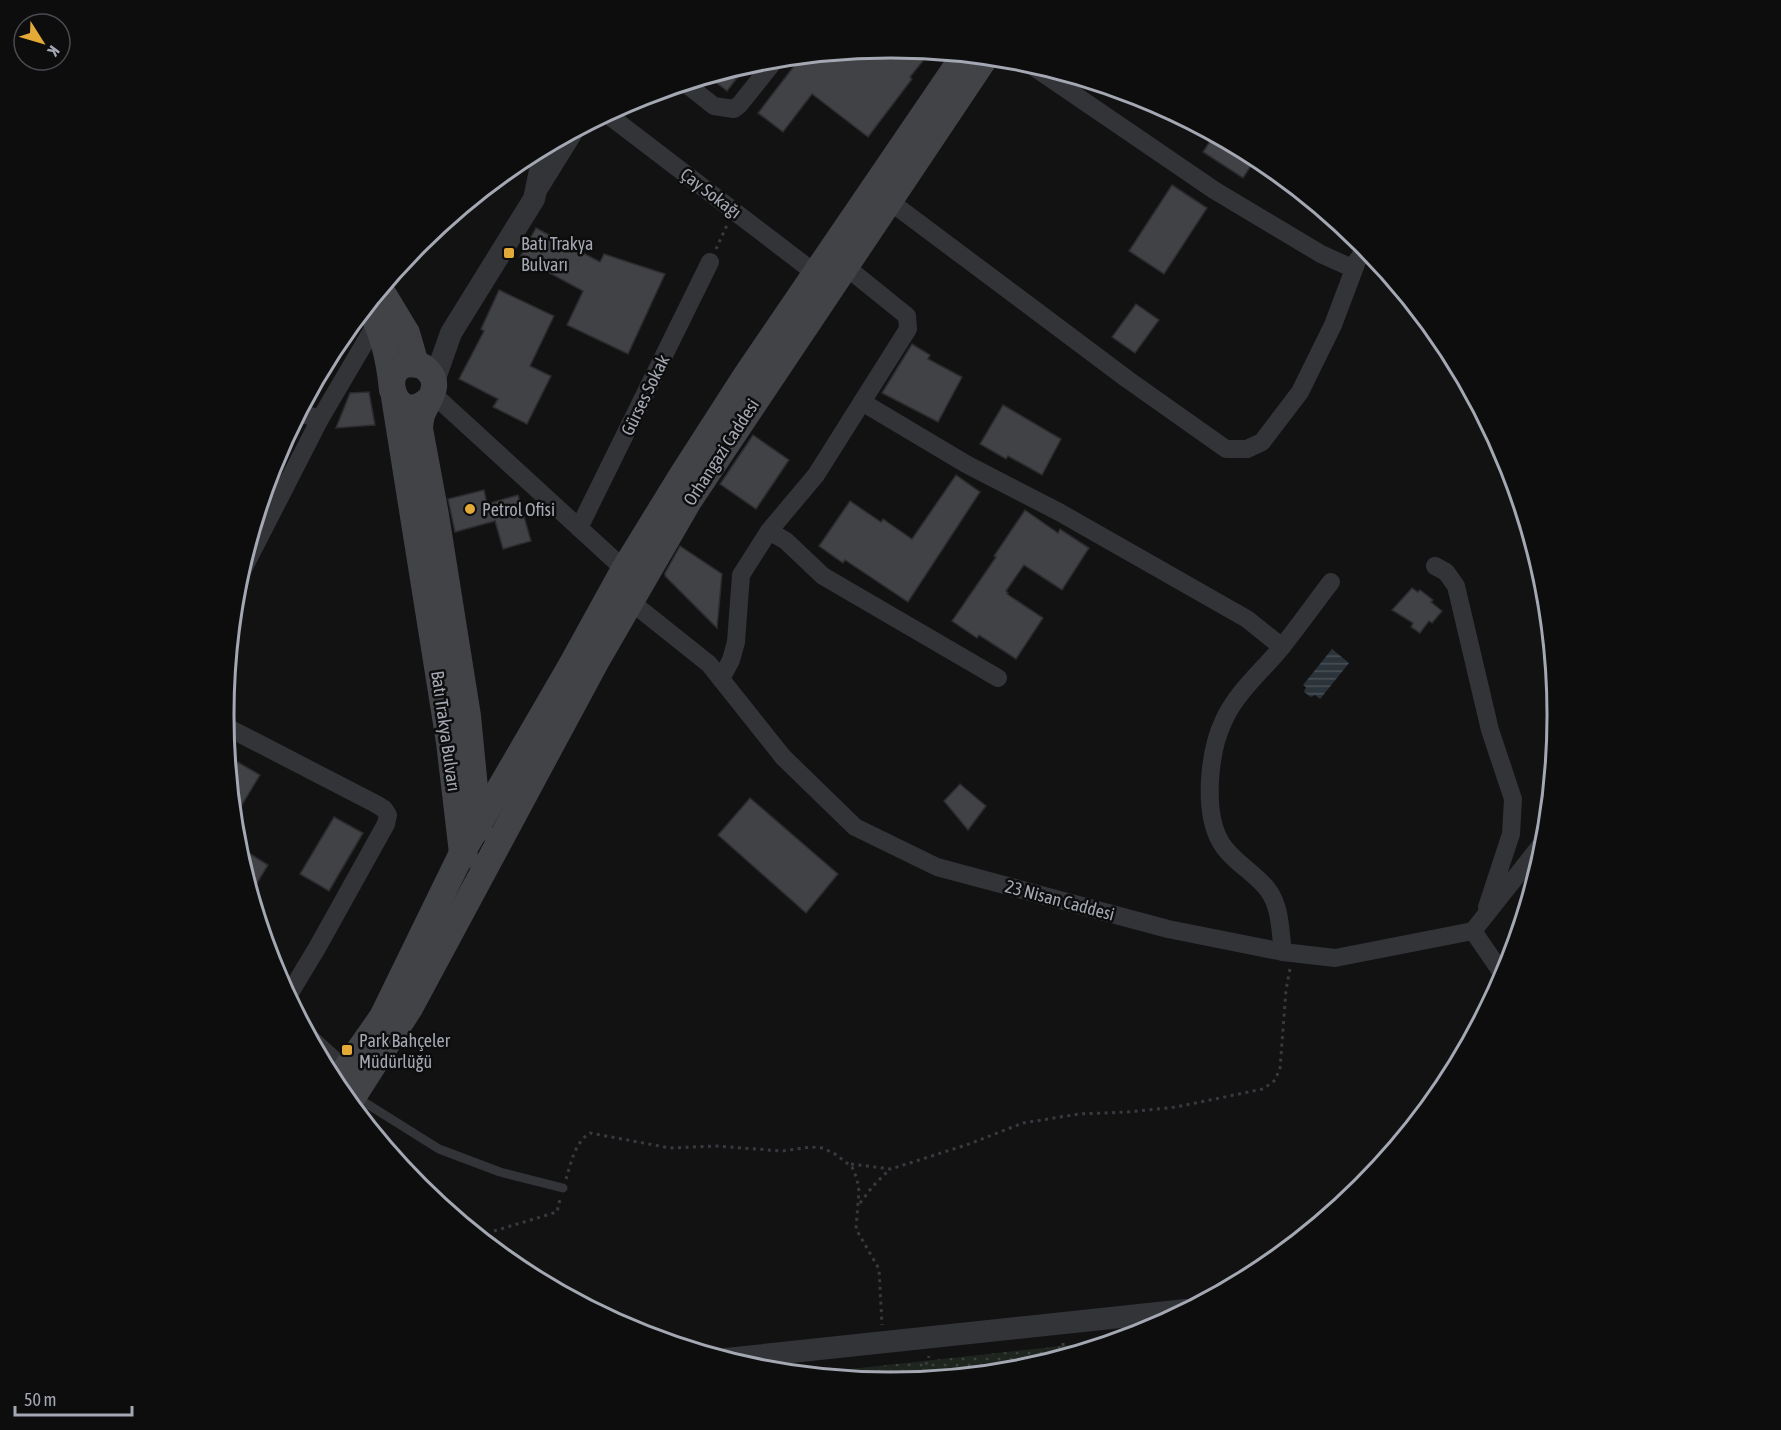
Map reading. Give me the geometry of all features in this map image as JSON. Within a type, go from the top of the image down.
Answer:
[{"type":"main road","name":"Orhangazi Caddesi","points":[[478,825],[624,569],[746,375],[959,62]]},
{"type":"main road","name":"Orhangazi Caddesi","points":[[486,865],[630,601],[689,501],[888,200],[981,65]]},
{"type":"main road","points":[[385,297],[407,333],[427,381],[424,404],[411,407],[399,402],[393,393],[393,377],[397,371],[409,364],[427,381]]},
{"type":"main road","name":"Batı Trakya Bulvarı","points":[[373,313],[389,359],[449,742],[462,853]]},
{"type":"main road","name":"Batı Trakya Bulvarı","points":[[427,381],[420,429],[436,515],[470,745],[478,825],[486,865]]},
{"type":"main road","points":[[470,745],[484,767],[493,771],[506,768],[516,761]]},
{"type":"main road","points":[[348,1084],[478,825]]},
{"type":"main road","points":[[348,1085],[410,1008],[486,865],[474,863],[462,853]]},
{"type":"street","points":[[693,89],[714,106],[734,109],[767,70]]},
{"type":"street","points":[[1051,79],[1214,190],[1321,254],[1352,268],[1356,264]]},
{"type":"street","name":"Çay Sokağı","points":[[614,119],[815,273]]},
{"type":"street","points":[[568,143],[451,333],[427,381],[624,569]]},
{"type":"street","points":[[534,198],[543,158]]},
{"type":"street","points":[[888,200],[1127,379],[1226,449],[1247,449],[1262,442],[1300,392],[1333,325],[1360,257]]},
{"type":"street","name":"Gürses Sokak","points":[[579,528],[710,262]]},
{"type":"street","points":[[721,679],[736,642],[741,575],[769,531],[816,475],[908,329],[907,316],[845,266]]},
{"type":"street","points":[[257,542],[373,313]]},
{"type":"street","points":[[862,402],[966,464],[1059,512],[1247,619],[1282,648]]},
{"type":"street","points":[[307,415],[320,418]]},
{"type":"street","points":[[769,531],[786,541],[823,576],[998,678]]},
{"type":"street","points":[[1435,566],[1446,572],[1456,586],[1490,730],[1513,799],[1511,834],[1478,926],[1498,964]]},
{"type":"street","points":[[1289,952],[1277,907],[1268,889],[1241,865],[1220,841],[1210,809],[1212,757],[1223,720],[1237,699],[1282,648],[1330,582]]},
{"type":"street","name":"23 Nisan Caddesi","points":[[630,601],[710,664],[783,757],[855,827],[937,867],[1168,929],[1289,952],[1335,958],[1478,926]]},
{"type":"street","points":[[234,731],[376,804],[388,815],[386,824],[294,987]]},
{"type":"street","points":[[1478,926],[1531,858]]},
{"type":"street","points":[[751,1356],[1163,1312]]},
{"type":"lane","points":[[355,1094],[439,1149],[500,1172],[563,1188]]},
{"type":"path","points":[[710,262],[733,210]]},
{"type":"path","points":[[859,1205],[884,1174],[891,1169],[969,1144],[1023,1123],[1079,1114],[1176,1107],[1263,1089],[1274,1082],[1281,1069],[1286,990],[1290,968],[1289,952]]},
{"type":"path","points":[[494,1232],[557,1212],[579,1144],[590,1133],[670,1148],[716,1146],[782,1151],[811,1147],[823,1148],[849,1164],[857,1179],[859,1205],[856,1229],[879,1269],[882,1329]]},
{"type":"path","points":[[849,1164],[891,1169]]},
{"type":"path","points":[[1063,1343],[1063,1348]]},
{"type":"path","points":[[924,1370],[929,1356]]},
{"type":"shaded area","points":[[1332,649],[1349,663],[1320,699],[1315,695],[1311,697],[1304,692],[1306,687],[1303,685]]},
{"type":"shaded area","points":[[1076,1344],[1019,1359],[976,1366],[890,1372],[845,1370]]},
{"type":"building","points":[[890,58],[924,60],[868,137],[812,94],[783,132],[758,113],[794,66]]},
{"type":"building","points":[[738,77],[727,91],[716,82]]},
{"type":"building","points":[[1210,141],[1251,166],[1243,178],[1203,152]]},
{"type":"building","points":[[1172,185],[1207,208],[1164,274],[1129,251]]},
{"type":"building","points":[[536,228],[600,262],[604,254],[665,274],[628,354],[567,325],[583,291],[520,257]]},
{"type":"building","points":[[499,290],[554,316],[530,366],[551,376],[527,424],[493,407],[498,399],[459,379],[484,331],[481,329]]},
{"type":"building","points":[[1136,304],[1159,320],[1135,353],[1112,337]]},
{"type":"building","points":[[912,344],[930,355],[928,359],[962,377],[938,422],[882,393]]},
{"type":"building","points":[[369,392],[375,425],[336,428],[350,393]]},
{"type":"building","points":[[1003,405],[1061,439],[1042,475],[980,444]]},
{"type":"building","points":[[753,435],[789,460],[756,509],[720,484]]},
{"type":"building","points":[[956,475],[980,492],[908,602],[845,560],[843,563],[819,546],[850,501],[881,522],[883,519],[912,539]]},
{"type":"building","points":[[484,490],[487,504],[518,495],[531,541],[503,549],[495,521],[455,532],[448,499]]},
{"type":"building","points":[[1025,510],[1058,533],[1060,529],[1089,548],[1062,590],[1024,565],[1006,591],[1007,594],[1043,618],[1016,659],[979,635],[977,638],[952,621]]},
{"type":"building","points":[[680,546],[722,574],[717,628],[665,576]]},
{"type":"building","points":[[1412,588],[1418,592],[1420,590],[1442,611],[1432,623],[1429,621],[1420,633],[1411,627],[1413,623],[1392,610]]},
{"type":"building","points":[[235,761],[260,775],[241,807]]},
{"type":"building","points":[[960,784],[986,806],[968,830],[944,801]]},
{"type":"building","points":[[750,798],[838,874],[806,913],[718,835]]},
{"type":"building","points":[[334,817],[363,833],[329,891],[300,874]]},
{"type":"building","points":[[249,853],[268,865],[256,885]]},
{"type":"place","name":"Batı Trakya Bulvarı","points":[[509,253]]},
{"type":"place","name":"Petrol Ofisi","points":[[470,509]]},
{"type":"place","name":"Park Bahçeler Müdürlüğü","points":[[347,1050]]}]
